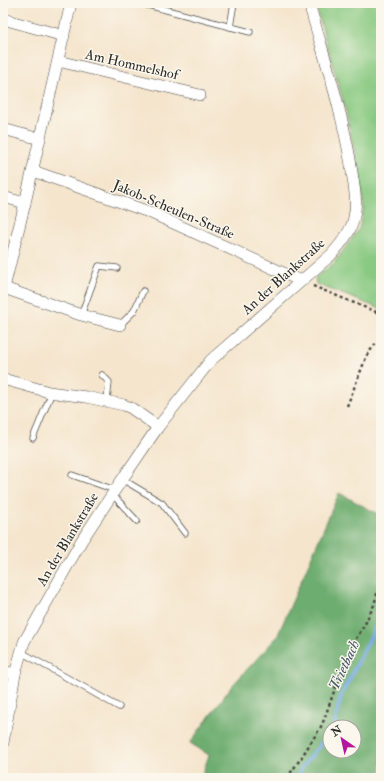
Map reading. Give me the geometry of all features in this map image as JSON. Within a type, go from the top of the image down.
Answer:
[{"type":"street","points":[[71,3],[4,290],[81,315],[120,325]]},
{"type":"street","name":"An der Blankstraße","points":[[3,743],[15,674],[21,652],[30,631],[70,559],[122,479],[158,427],[211,360],[328,258],[338,247],[352,223],[355,211],[354,183],[343,123],[309,3]]},
{"type":"street","points":[[3,19],[64,36]]},
{"type":"street","name":"Am Hommelshof","points":[[58,61],[200,95]]},
{"type":"street","points":[[3,128],[40,139]]},
{"type":"street","name":"Jakob-Scheulen-Straße","points":[[33,171],[149,212],[301,281]]},
{"type":"street","points":[[3,197],[25,203]]},
{"type":"street","points":[[3,379],[52,392],[107,401],[127,406],[158,427]]},
{"type":"street","points":[[3,671],[15,674]]},
{"type":"lane","points":[[140,3],[250,32]]},
{"type":"lane","points":[[230,27],[234,3]]},
{"type":"lane","points":[[81,315],[99,266],[117,268]]},
{"type":"lane","points":[[120,325],[134,311],[143,290]]},
{"type":"lane","points":[[102,376],[109,382],[107,401]]},
{"type":"lane","points":[[33,438],[52,392]]},
{"type":"lane","points":[[72,475],[114,492],[137,521]]},
{"type":"lane","points":[[122,479],[162,503],[185,533]]},
{"type":"lane","points":[[21,652],[119,707]]},
{"type":"path","points":[[301,281],[381,314]]},
{"type":"path","points":[[347,406],[367,355],[376,343]]},
{"type":"path","points":[[287,778],[302,758],[322,725],[354,642],[374,605],[381,579]]},
{"type":"green space","points":[[315,3],[381,3],[381,309],[316,284],[315,278],[334,263],[359,229],[364,208],[360,179],[346,111]]},
{"type":"green space","points":[[339,493],[378,514],[381,513],[381,778],[201,778],[209,755],[190,743],[231,687],[277,637]]},
{"type":"waterway","name":"Trietbach","points":[[336,719],[341,696],[381,616]]},
{"type":"waterway","name":"Trietbach","points":[[296,778],[305,763],[322,743]]}]
